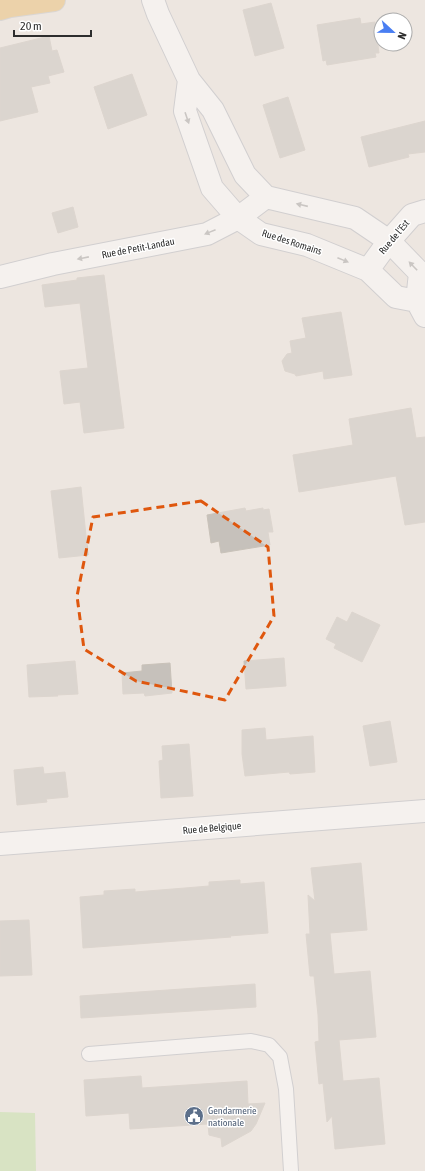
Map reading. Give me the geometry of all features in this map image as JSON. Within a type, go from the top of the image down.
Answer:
[{"type":"main road","points":[[3,6],[54,0]]},
{"type":"street","points":[[153,0],[189,80],[213,110],[245,175],[266,197]]},
{"type":"street","name":"Rue des Romains","points":[[189,80],[185,111],[212,188],[238,218],[261,234],[307,245],[368,270],[396,297],[421,309],[420,274],[389,241],[355,218],[266,197]]},
{"type":"street","name":"Rue de Petit-Landau","points":[[0,277],[53,264],[207,234],[238,218],[266,197]]},
{"type":"street","name":"Rue de l'Est","points":[[368,270],[389,241],[412,215],[425,211]]},
{"type":"street","name":"Rue de Belgique","points":[[0,844],[425,811]]},
{"type":"lane","points":[[89,1054],[251,1041],[268,1045],[280,1057],[286,1089],[291,1171]]},
{"type":"highlighted area","points":[[201,501],[268,547],[274,616],[225,700],[136,681],[84,649],[77,596],[93,517]]},
{"type":"green space","points":[[0,1112],[35,1113],[36,1171],[0,1171]]},
{"type":"building","points":[[271,3],[284,48],[255,56],[243,10]]},
{"type":"building","points":[[360,18],[361,24],[373,22],[373,52],[379,53],[375,53],[376,57],[327,65],[326,60],[323,61],[317,25]]},
{"type":"building","points":[[49,36],[52,51],[57,50],[64,72],[48,76],[50,83],[31,87],[38,112],[0,121],[0,48]]},
{"type":"building","points":[[132,74],[147,115],[108,129],[94,87]]},
{"type":"building","points":[[288,97],[305,150],[280,158],[263,105]]},
{"type":"building","points":[[425,121],[425,152],[408,154],[409,157],[369,167],[361,137]]},
{"type":"building","points":[[73,207],[78,227],[58,233],[52,213]]},
{"type":"building","points":[[104,275],[124,428],[84,433],[80,402],[64,404],[60,371],[88,368],[80,303],[45,307],[42,285],[77,280],[77,278]]},
{"type":"building","points":[[341,312],[352,375],[324,379],[323,371],[296,376],[295,374],[285,371],[282,361],[287,354],[292,353],[290,341],[306,338],[302,318]]},
{"type":"building","points":[[411,408],[416,438],[425,437],[425,522],[405,525],[396,476],[299,492],[293,455],[353,445],[349,419]]},
{"type":"building","points":[[81,487],[88,555],[59,558],[51,491]]},
{"type":"building","points":[[245,508],[246,511],[263,508],[263,510],[269,509],[273,532],[268,532],[270,545],[221,553],[219,541],[211,543],[207,515]]},
{"type":"building","points":[[352,612],[380,625],[362,662],[334,648],[336,644],[326,639],[337,617],[347,622]]},
{"type":"building","points":[[284,658],[286,686],[246,689],[244,661]]},
{"type":"building","points":[[75,661],[78,694],[29,697],[27,665]]},
{"type":"building","points":[[170,663],[172,693],[145,696],[144,693],[123,694],[122,673],[142,671],[142,665]]},
{"type":"building","points":[[390,721],[397,762],[370,766],[363,726]]},
{"type":"building","points":[[265,728],[266,740],[313,736],[315,772],[290,774],[289,772],[245,776],[242,754],[242,730]]},
{"type":"building","points":[[189,744],[193,796],[161,798],[159,761],[163,760],[162,746]]},
{"type":"building","points":[[43,767],[44,774],[65,772],[68,797],[46,799],[47,802],[17,805],[14,770]]},
{"type":"building","points":[[361,863],[367,930],[330,933],[334,974],[370,971],[376,1037],[339,1040],[343,1081],[379,1078],[385,1144],[335,1149],[332,1116],[327,1122],[323,1083],[319,1084],[315,1042],[319,1041],[318,1015],[314,976],[310,976],[306,934],[310,934],[308,895],[315,901],[311,868]]},
{"type":"building","points":[[240,880],[240,884],[264,882],[268,933],[83,948],[80,897],[104,895],[104,891],[135,889],[135,892],[185,888],[209,886],[209,882]]},
{"type":"building","points":[[29,920],[32,975],[0,976],[0,921]]},
{"type":"building","points":[[255,984],[256,1007],[81,1018],[80,996]]},
{"type":"building","name":"Gendarmerie nationale","points":[[141,1076],[142,1088],[247,1081],[248,1104],[265,1103],[256,1124],[251,1131],[222,1147],[221,1138],[209,1135],[208,1124],[130,1129],[129,1113],[86,1116],[84,1080]]},
{"type":"place","name":"Gendarmerie nationale","points":[[194,1116]]}]
